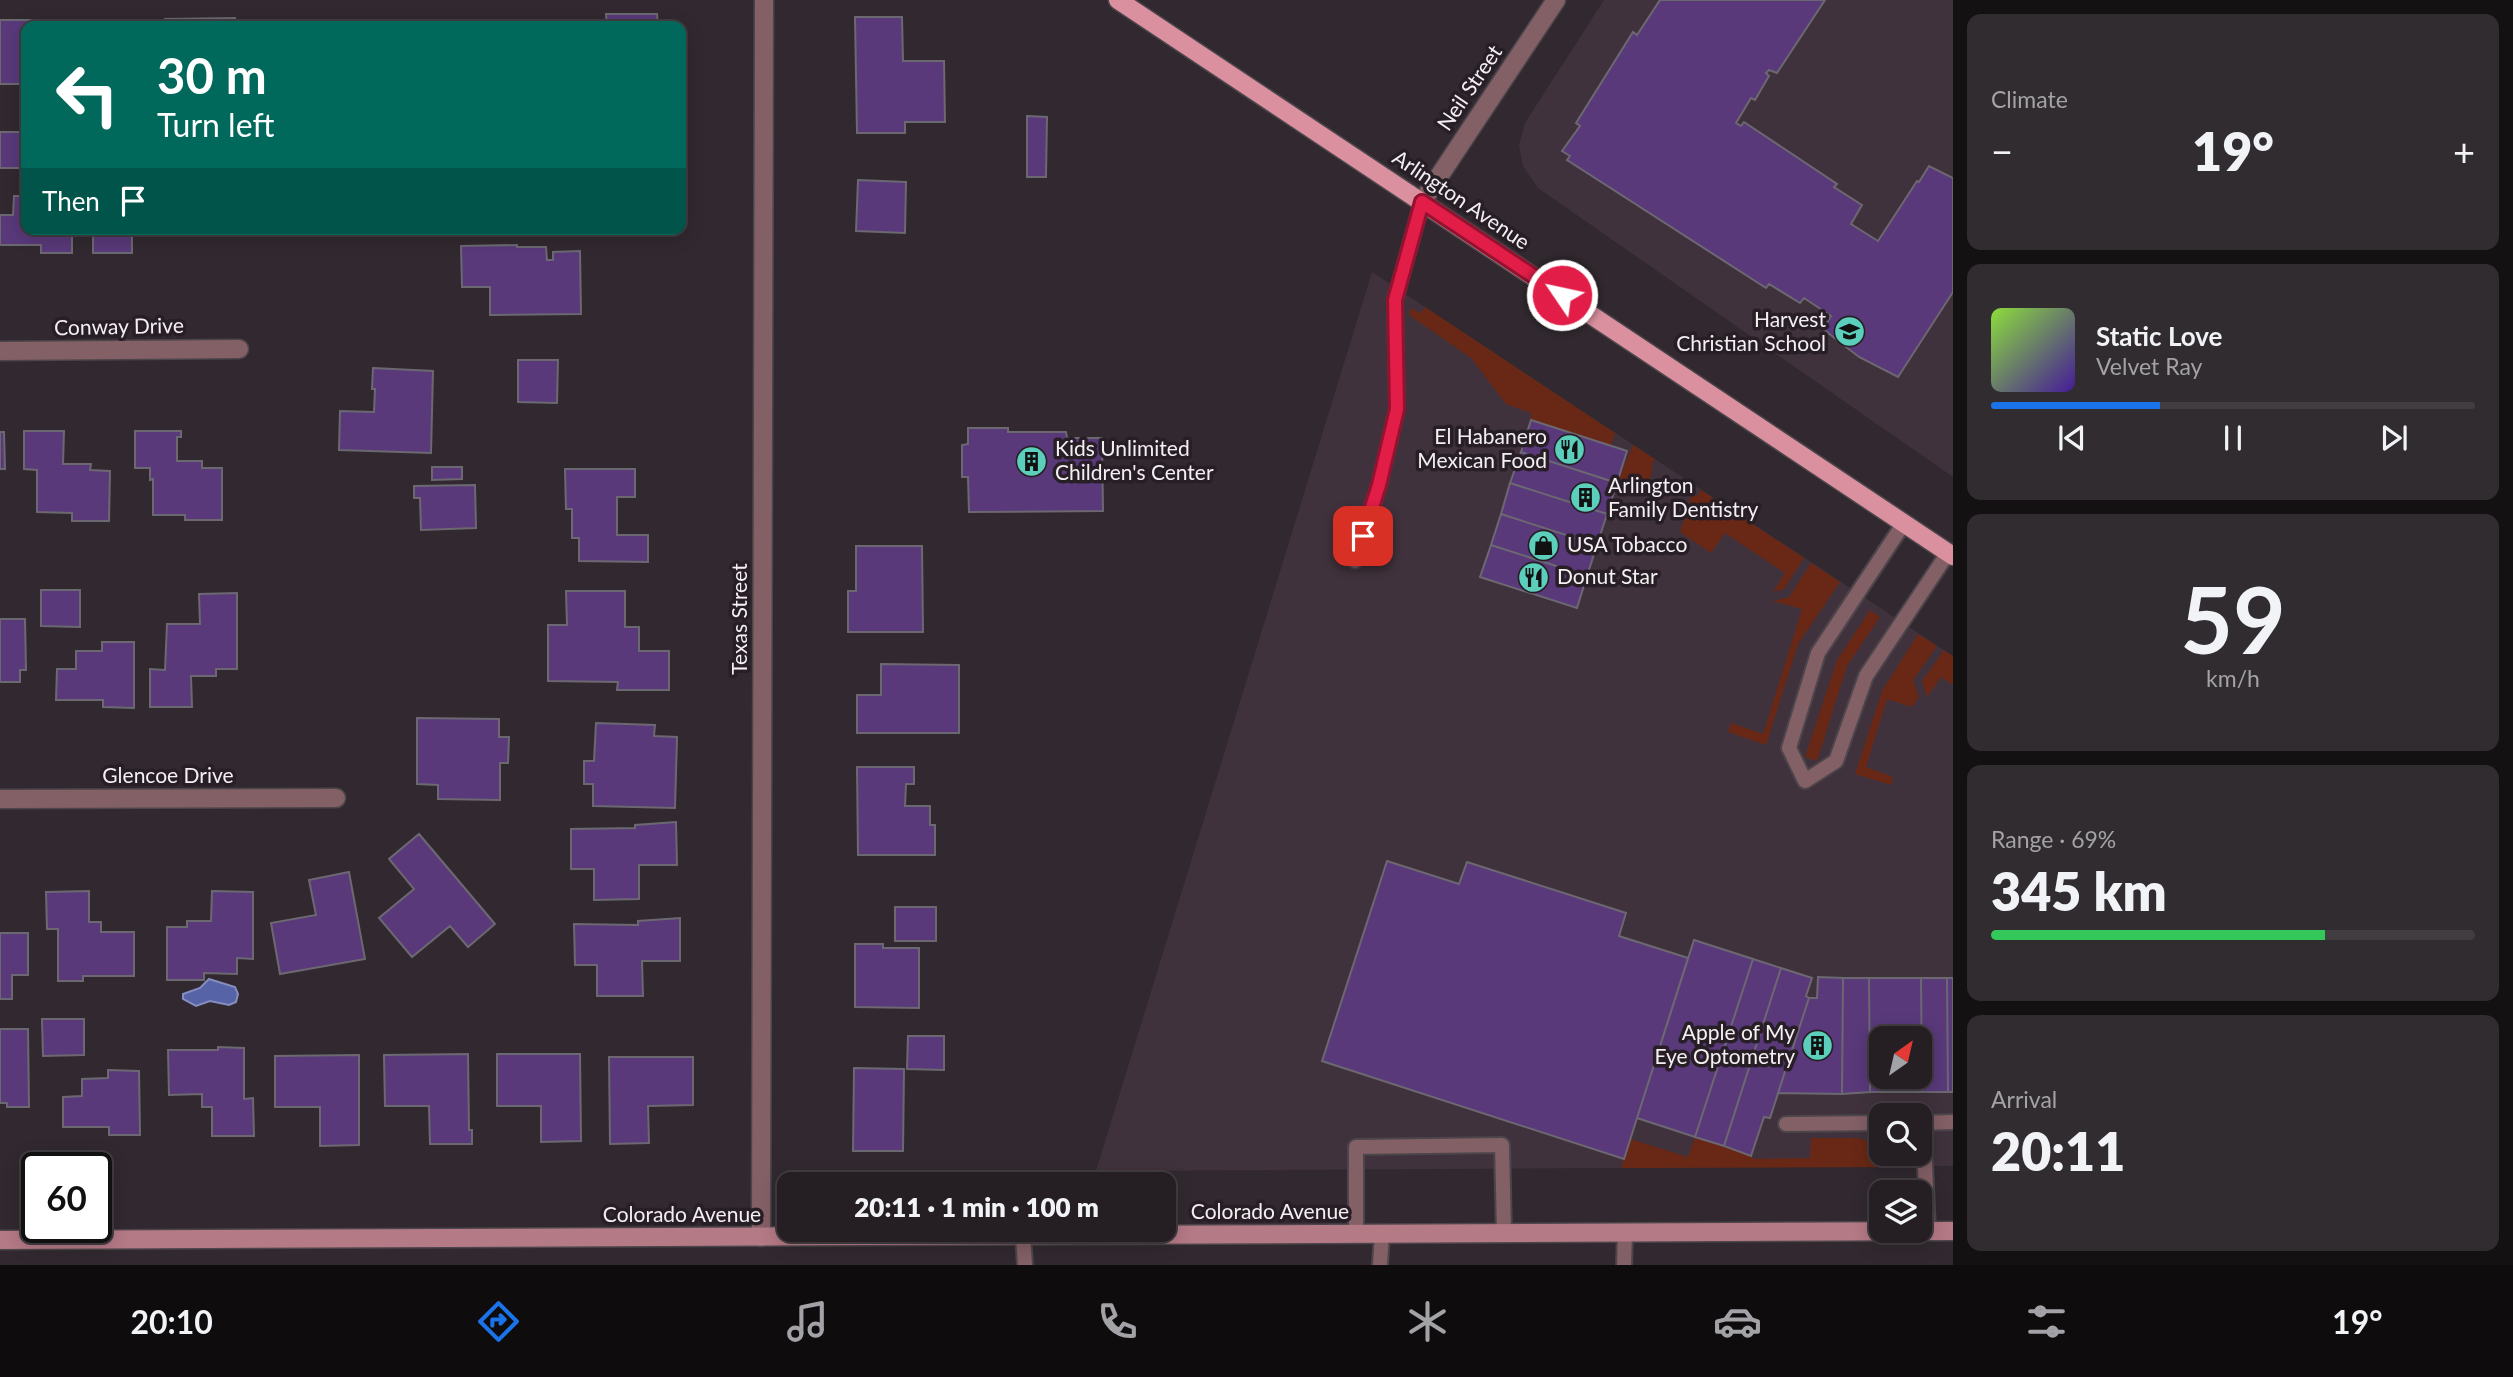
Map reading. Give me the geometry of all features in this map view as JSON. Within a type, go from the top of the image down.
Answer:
[{"type":"main road","name":"Arlington Avenue","points":[[1118,0],[1951,554]]},
{"type":"street","name":"Texas Street","points":[[761,1237],[764,0]]},
{"type":"street","name":"Neil Street","points":[[1422,202],[1556,0]]},
{"type":"street","name":"Conway Drive","points":[[0,351],[239,349]]},
{"type":"street","name":"Glencoe Drive","points":[[0,799],[336,798]]},
{"type":"street","name":"Colorado Avenue","points":[[1176,1235],[1869,1231]]},
{"type":"street","name":"Colorado Avenue","points":[[1932,1231],[1953,1231]]},
{"type":"street","name":"Colorado Avenue","points":[[0,1240],[777,1237]]},
{"type":"lane","points":[[1355,561],[1379,485],[1397,409],[1395,300],[1422,202]]},
{"type":"lane","points":[[1904,523],[1818,653],[1788,748],[1805,781],[1836,761],[1866,676],[1951,554]]},
{"type":"lane","points":[[1932,1122],[1953,1122]]},
{"type":"lane","points":[[1786,1124],[1869,1123]]},
{"type":"lane","points":[[1356,1234],[1356,1147],[1502,1145],[1504,1233]]},
{"type":"lane","points":[[1624,1265],[1625,1233]]},
{"type":"lane","points":[[1380,1265],[1382,1234]]},
{"type":"lane","points":[[1023,1242],[1025,1265]]},
{"type":"shaded area","name":"Harvest Christian School","points":[[1604,0],[1953,0],[1953,477],[1538,188],[1523,166],[1519,145],[1525,123]]},
{"type":"shaded area","points":[[1372,272],[1953,656],[1953,1166],[1096,1171]]},
{"type":"shaded area","points":[[1425,307],[1615,433],[1611,446],[1531,420],[1531,413],[1506,404],[1471,358],[1409,314],[1411,308],[1420,313]]},
{"type":"shaded area","points":[[1633,445],[1655,459],[1646,493],[1617,483]]},
{"type":"shaded area","points":[[1701,490],[1804,558],[1784,589],[1773,592],[1785,573],[1725,533],[1711,553],[1680,532],[1692,493],[1697,496]]},
{"type":"shaded area","points":[[1811,563],[1840,582],[1798,644],[1766,745],[1728,732],[1731,723],[1763,734],[1802,609],[1773,601],[1789,597]]},
{"type":"shaded area","points":[[1870,610],[1880,617],[1847,666],[1817,761],[1805,757],[1837,660]]},
{"type":"shaded area","points":[[1918,634],[1937,646],[1913,680],[1919,697],[1912,707],[1887,699],[1866,767],[1893,777],[1891,785],[1855,774],[1882,691]]},
{"type":"shaded area","points":[[1944,650],[1953,656],[1953,685],[1941,677],[1927,697],[1922,681]]},
{"type":"shaded area","points":[[1695,1137],[1754,1159],[1810,1158],[1811,1138],[1857,1138],[1869,1141],[1869,1166],[1905,1167],[1621,1168],[1630,1139],[1688,1157]]},
{"type":"water","points":[[209,979],[235,987],[238,994],[236,1002],[229,1005],[210,1001],[196,1006],[183,999],[183,994],[200,988]]},
{"type":"building","points":[[1660,0],[1825,0],[1777,73],[1769,70],[1766,73],[1769,76],[1755,100],[1751,98],[1736,123],[1741,126],[1744,122],[1837,184],[1834,187],[1862,205],[1851,224],[1878,241],[1929,166],[1953,178],[1953,292],[1898,377],[1859,357],[1823,329],[1831,316],[1804,298],[1800,303],[1769,284],[1766,288],[1567,160],[1570,156],[1562,151],[1580,126],[1576,123],[1633,32],[1637,35]]},
{"type":"building","points":[[606,14],[657,14],[658,21],[607,21]]},
{"type":"building","points":[[855,17],[902,17],[903,61],[944,61],[945,122],[905,122],[905,133],[857,133]]},
{"type":"building","points":[[235,18],[235,21],[165,21]]},
{"type":"building","points":[[0,20],[34,20],[21,21],[21,84],[0,84]]},
{"type":"building","points":[[1027,116],[1047,117],[1046,177],[1027,177]]},
{"type":"building","points":[[0,132],[21,132],[21,168],[0,168]]},
{"type":"building","points":[[858,180],[906,182],[905,233],[856,231]]},
{"type":"building","points":[[14,196],[21,196],[21,235],[72,235],[72,253],[41,253],[41,245],[0,245],[0,215],[13,215]]},
{"type":"building","points":[[93,235],[132,235],[132,253],[93,253]]},
{"type":"building","points":[[461,246],[546,247],[547,260],[553,260],[553,252],[580,251],[581,314],[490,315],[490,287],[462,287]]},
{"type":"building","points":[[518,360],[558,360],[557,403],[518,402]]},
{"type":"building","points":[[373,368],[433,371],[431,453],[339,450],[340,411],[374,412]]},
{"type":"building","name":"El Habanero Mexican Food","points":[[1531,420],[1627,451],[1617,483],[1521,452]]},
{"type":"building","name":"Kids Unlimited Children's Center","points":[[968,428],[1008,428],[1008,432],[1066,432],[1067,438],[1102,438],[1103,511],[969,512],[968,477],[962,477],[962,445],[968,444]]},
{"type":"building","points":[[24,431],[64,431],[63,464],[91,464],[90,470],[110,471],[109,521],[72,521],[72,513],[37,512],[37,470],[24,469]]},
{"type":"building","points":[[135,431],[181,431],[181,437],[177,437],[177,461],[202,461],[202,468],[222,468],[222,520],[185,520],[185,515],[153,515],[153,479],[150,480],[150,468],[135,468]]},
{"type":"building","points":[[0,432],[4,432],[5,469],[0,469]]},
{"type":"building","name":"Arlington Family Dentistry","points":[[1521,452],[1617,483],[1607,514],[1510,483]]},
{"type":"building","points":[[432,467],[462,467],[462,479],[432,480]]},
{"type":"building","points":[[565,469],[635,469],[635,497],[617,497],[617,535],[648,535],[648,562],[579,561],[579,538],[572,538],[572,509],[566,509]]},
{"type":"building","points":[[1510,483],[1607,514],[1597,545],[1501,514]]},
{"type":"building","points":[[475,485],[476,528],[421,530],[420,498],[414,498],[414,486]]},
{"type":"building","name":"USA Tobacco","points":[[1501,514],[1597,545],[1587,576],[1491,545]]},
{"type":"building","name":"Donut Star","points":[[1491,545],[1587,576],[1577,608],[1480,577]]},
{"type":"building","points":[[856,546],[922,546],[923,632],[848,632],[848,591],[856,591]]},
{"type":"building","points":[[41,590],[80,590],[80,627],[41,626]]},
{"type":"building","points":[[566,591],[625,591],[625,627],[639,627],[639,651],[669,651],[669,690],[617,690],[618,682],[548,681],[548,625],[567,625]]},
{"type":"building","points":[[237,593],[237,669],[216,669],[216,676],[191,676],[192,707],[150,707],[150,669],[165,670],[167,624],[200,624],[199,594]]},
{"type":"building","points":[[0,619],[25,619],[26,670],[20,670],[20,682],[0,682]]},
{"type":"building","points":[[102,642],[134,642],[134,708],[103,707],[103,700],[56,700],[57,669],[76,669],[76,651],[102,651]]},
{"type":"building","points":[[881,664],[959,665],[959,733],[857,733],[857,695],[881,695]]},
{"type":"building","points":[[417,718],[499,719],[499,737],[509,737],[508,763],[500,763],[500,800],[438,799],[438,785],[417,784]]},
{"type":"building","points":[[596,723],[655,725],[654,736],[677,737],[675,808],[593,806],[593,784],[584,784],[584,761],[594,761]]},
{"type":"building","points":[[857,767],[914,767],[914,784],[906,784],[905,806],[930,806],[930,825],[935,825],[935,855],[858,855]]},
{"type":"building","points":[[676,822],[677,865],[639,865],[639,899],[594,900],[594,869],[571,869],[571,829],[635,828],[635,825]]},
{"type":"building","points":[[419,834],[495,924],[468,947],[450,926],[412,957],[379,918],[414,889],[389,859]]},
{"type":"building","points":[[1387,861],[1459,884],[1467,862],[1626,913],[1619,936],[1688,958],[1624,1159],[1322,1061]]},
{"type":"building","points":[[349,872],[365,959],[280,974],[271,923],[316,915],[309,880]]},
{"type":"building","points":[[89,891],[89,922],[101,922],[101,932],[134,932],[134,976],[83,976],[83,981],[58,981],[58,929],[47,929],[46,892]]},
{"type":"building","points":[[212,891],[253,892],[253,959],[237,958],[237,974],[204,973],[204,980],[167,980],[167,927],[187,927],[187,921],[211,921]]},
{"type":"building","points":[[895,907],[936,907],[936,941],[895,941]]},
{"type":"building","points":[[680,918],[680,961],[642,961],[643,996],[597,996],[597,965],[575,965],[574,924],[638,925],[638,921]]},
{"type":"building","points":[[0,933],[28,933],[28,975],[12,975],[12,999],[0,999]]},
{"type":"building","points":[[1694,940],[1753,959],[1695,1137],[1637,1118]]},
{"type":"building","points":[[855,944],[883,944],[883,948],[919,948],[919,1008],[855,1007]]},
{"type":"building","points":[[1753,959],[1781,968],[1724,1146],[1695,1137]]},
{"type":"building","points":[[1781,968],[1812,978],[1806,996],[1809,998],[1770,1118],[1764,1117],[1751,1156],[1724,1146]]},
{"type":"building","name":"Apple of My Eye Optometry","points":[[1818,977],[1843,978],[1842,1094],[1778,1093],[1809,998],[1817,998]]},
{"type":"building","points":[[1843,978],[1869,978],[1870,1092],[1842,1094]]},
{"type":"building","points":[[1869,978],[1921,978],[1921,1026],[1869,1026]]},
{"type":"building","points":[[1921,978],[1947,978],[1948,1092],[1922,1092],[1922,1089],[1932,1089],[1932,1026],[1921,1026]]},
{"type":"building","points":[[1947,978],[1953,978],[1953,1092],[1948,1092]]},
{"type":"building","points":[[42,1019],[84,1019],[84,1055],[43,1056]]},
{"type":"building","points":[[0,1029],[28,1029],[29,1107],[7,1107],[7,1103],[0,1103]]},
{"type":"building","points":[[908,1036],[944,1036],[944,1070],[907,1069]]},
{"type":"building","points":[[218,1047],[244,1048],[244,1099],[253,1098],[254,1136],[212,1136],[212,1107],[202,1107],[202,1094],[169,1095],[168,1050],[218,1050]]},
{"type":"building","points":[[468,1054],[469,1130],[472,1130],[472,1144],[430,1144],[429,1106],[385,1106],[384,1055]]},
{"type":"building","points":[[497,1054],[580,1054],[581,1141],[541,1142],[541,1106],[497,1106]]},
{"type":"building","points":[[359,1055],[359,1145],[320,1146],[320,1107],[275,1107],[275,1056]]},
{"type":"building","points":[[609,1057],[693,1057],[693,1105],[648,1106],[649,1143],[610,1144]]},
{"type":"building","points":[[854,1068],[904,1069],[903,1151],[853,1151]]},
{"type":"building","points":[[108,1070],[139,1071],[140,1135],[109,1135],[109,1127],[63,1127],[63,1097],[82,1096],[82,1079],[108,1078]]},
{"type":"building","points":[[1870,1089],[1922,1089],[1922,1092],[1870,1092]]},
{"type":"place","name":"Harvest Christian School","points":[[1849,332]]},
{"type":"place","name":"El Habanero Mexican Food","points":[[1570,449]]},
{"type":"place","name":"Kids Unlimited Children's Center","points":[[1032,461]]},
{"type":"place","name":"Arlington Family Dentistry","points":[[1585,498]]},
{"type":"place","name":"USA Tobacco","points":[[1544,545]]},
{"type":"place","name":"Donut Star","points":[[1534,577]]},
{"type":"place","name":"Apple of My Eye Optometry","points":[[1818,1045]]},
{"type":"route","points":[[1363,536],[1379,485],[1397,409],[1395,300],[1422,202],[1562,295]]}]
